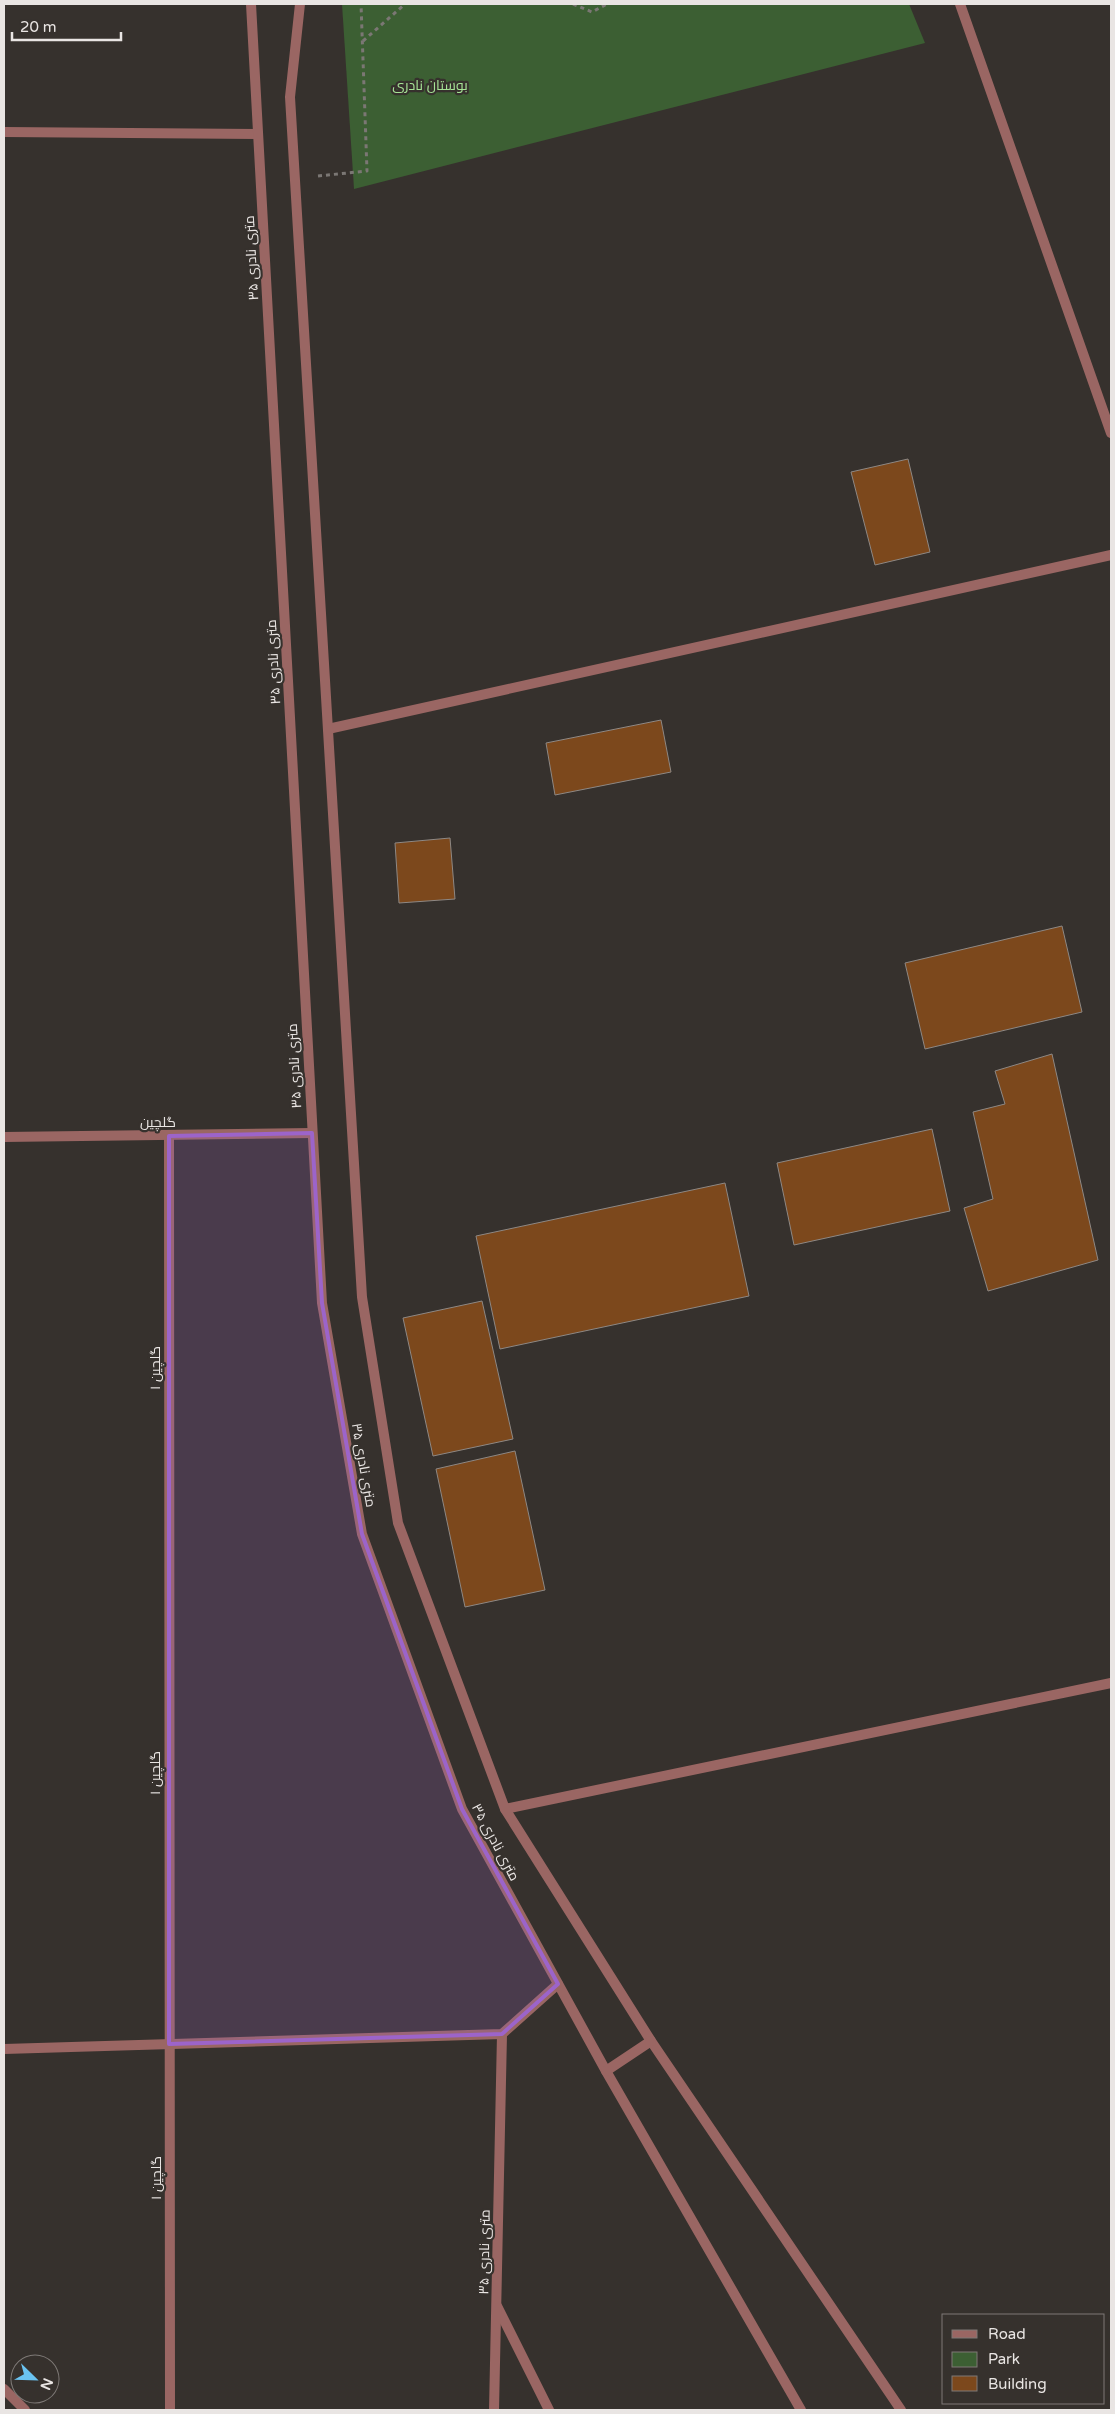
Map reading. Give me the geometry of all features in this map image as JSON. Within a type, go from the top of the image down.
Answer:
[{"type":"street","name":"۳۵ متری نادری","points":[[251,4],[322,1304],[362,1534],[462,1809],[606,2071],[801,2410]]},
{"type":"street","name":"۳۵ متری نادری","points":[[300,4],[290,97],[362,1297],[398,1523],[505,1809],[651,2040],[900,2410]]},
{"type":"street","points":[[960,4],[1111,433]]},
{"type":"street","points":[[4,132],[258,134]]},
{"type":"street","points":[[328,729],[1111,555]]},
{"type":"street","name":"گلچین","points":[[4,1137],[312,1133]]},
{"type":"street","name":"گلچین ۱","points":[[169,1136],[170,2410]]},
{"type":"street","points":[[505,1809],[1111,1683]]},
{"type":"street","points":[[4,2049],[502,2034],[558,1984]]},
{"type":"street","name":"۳۵ متری نادری","points":[[494,2410],[502,2034]]},
{"type":"street","points":[[606,2071],[651,2040]]},
{"type":"street","points":[[496,2306],[549,2410]]},
{"type":"street","points":[[4,2389],[25,2410]]},
{"type":"path","points":[[295,178],[367,171],[361,4]]},
{"type":"path","points":[[363,42],[405,4]]},
{"type":"path","points":[[573,4],[592,12],[607,4]]},
{"type":"highlighted area","points":[[312,1133],[322,1303],[362,1534],[462,1809],[558,1984],[502,2034],[169,2044],[169,1136]]},
{"type":"green space","name":"بوستان نادری","points":[[342,4],[909,4],[925,43],[354,189]]},
{"type":"building","points":[[908,459],[930,552],[875,565],[851,472]]},
{"type":"building","points":[[661,720],[671,772],[555,795],[546,743]]},
{"type":"building","points":[[450,838],[455,899],[399,903],[395,843]]},
{"type":"building","points":[[1062,926],[1082,1012],[925,1049],[905,963]]},
{"type":"building","points":[[1052,1054],[1098,1260],[988,1291],[964,1208],[993,1199],[973,1112],[1005,1104],[995,1071]]},
{"type":"building","points":[[932,1129],[950,1211],[794,1245],[777,1163]]},
{"type":"building","points":[[725,1183],[749,1296],[500,1349],[476,1236]]},
{"type":"building","points":[[482,1301],[513,1439],[433,1456],[403,1318]]},
{"type":"building","points":[[515,1451],[545,1590],[465,1607],[436,1469]]}]
